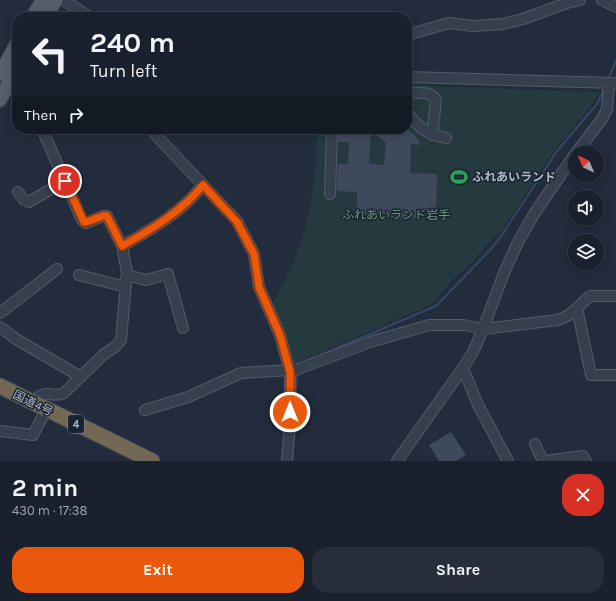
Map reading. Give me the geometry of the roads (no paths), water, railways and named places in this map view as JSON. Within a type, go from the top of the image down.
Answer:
[{"type":"highway","name":"国道4号","points":[[0,386],[152,461]]},
{"type":"highway","name":"国道4号","points":[[0,394],[44,414],[133,461]]},
{"type":"main road","points":[[35,12],[43,0]]},
{"type":"main road","points":[[49,12],[56,0]]},
{"type":"main road","points":[[0,74],[12,52]]},
{"type":"main road","points":[[0,100],[12,77]]},
{"type":"street","points":[[63,0],[82,12]]},
{"type":"street","points":[[412,34],[449,23],[473,26],[504,24],[580,0]]},
{"type":"street","points":[[602,0],[616,7]]},
{"type":"street","points":[[412,77],[612,83],[607,109],[602,119],[581,146]]},
{"type":"street","points":[[412,93],[428,94],[434,97],[436,101],[432,135]]},
{"type":"street","points":[[412,118],[420,127],[432,135],[446,138]]},
{"type":"street","points":[[32,402],[45,393],[59,395],[64,393],[103,355],[116,346],[121,340],[127,276],[122,246],[107,216],[84,222],[44,134]]},
{"type":"street","points":[[155,134],[237,222],[254,254],[259,287],[294,370],[287,461]]},
{"type":"street","points":[[330,194],[332,134]]},
{"type":"street","points":[[398,461],[473,352],[504,273],[518,242],[534,214],[568,163]]},
{"type":"street","points":[[18,192],[24,200],[29,202],[65,181]]},
{"type":"street","points":[[122,246],[169,218],[191,199],[203,185]]},
{"type":"street","points":[[0,313],[57,269]]},
{"type":"street","points":[[127,276],[146,280],[168,274],[183,328]]},
{"type":"street","points":[[79,275],[126,287]]},
{"type":"street","points":[[145,410],[188,397],[241,373],[294,370],[370,342],[429,325],[464,325],[483,329],[558,320],[569,315],[590,296],[616,296]]},
{"type":"street","points":[[577,308],[591,375],[616,375]]},
{"type":"street","points":[[0,327],[16,339],[81,377]]},
{"type":"street","points":[[463,368],[478,405],[508,461]]},
{"type":"street","points":[[0,431],[33,435],[44,414]]},
{"type":"street","points":[[536,444],[544,461],[583,456],[586,461]]},
{"type":"waterway","points":[[609,77],[616,61]]},
{"type":"waterway","points":[[304,362],[436,306],[500,238],[557,151],[597,104],[604,89]]},
{"type":"waterway","points":[[295,408],[297,372]]},
{"type":"place","name":"ふれあいランド","points":[[459,177]]},
{"type":"park label","name":"ふれあいランド岩手","points":[[396,215]]}]
